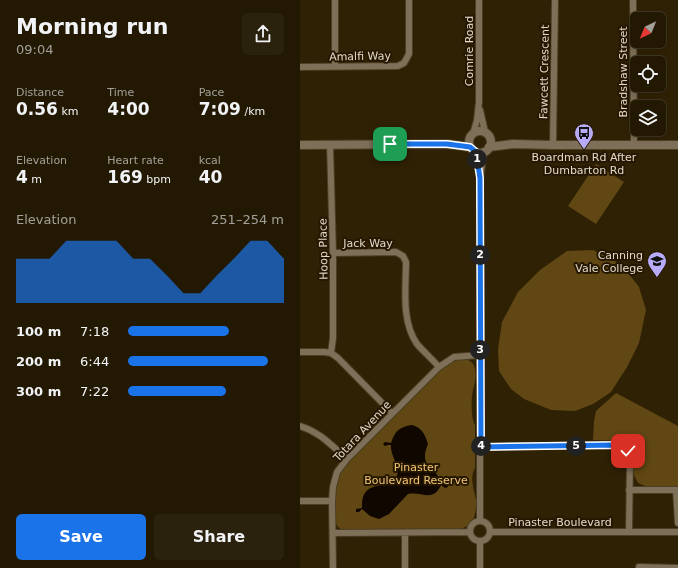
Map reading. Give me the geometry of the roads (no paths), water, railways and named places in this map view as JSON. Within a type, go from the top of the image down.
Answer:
[{"type":"street","points":[[335,0],[335,66]]},
{"type":"street","name":"Amalfi Way","points":[[300,67],[398,66],[404,63],[409,54],[409,0]]},
{"type":"street","name":"Comrie Road","points":[[471,136],[477,120],[479,102],[479,0]]},
{"type":"street","name":"Fawcett Crescent","points":[[553,145],[555,0]]},
{"type":"street","name":"Bradshaw Street","points":[[633,0],[634,145]]},
{"type":"street","name":"Comrie Road","points":[[479,102],[487,135]]},
{"type":"street","points":[[447,144],[466,140],[478,131],[513,144]]},
{"type":"street","points":[[480,521],[480,149],[487,135]]},
{"type":"street","points":[[471,136],[469,144],[480,149]]},
{"type":"street","points":[[300,145],[447,144],[480,149],[513,144],[678,145]]},
{"type":"street","name":"Hoop Place","points":[[330,145],[333,253],[332,353]]},
{"type":"street","name":"Jack Way","points":[[333,253],[396,252],[403,256],[406,262],[406,317],[410,331],[417,344],[439,366]]},
{"type":"street","points":[[300,352],[332,353],[392,413]]},
{"type":"street","name":"Totara Avenue","points":[[333,568],[332,502],[333,487],[337,472],[347,459],[439,366],[454,358],[480,355]]},
{"type":"street","points":[[300,426],[310,429],[323,437],[347,459]]},
{"type":"street","points":[[481,447],[618,445],[625,447],[628,451],[630,460],[629,532]]},
{"type":"street","points":[[629,490],[677,490],[678,522]]},
{"type":"street","points":[[300,501],[332,502]]},
{"type":"street","points":[[480,521],[487,523],[490,528],[488,538],[480,541],[472,538],[470,532],[471,526],[480,521]]},
{"type":"street","points":[[333,533],[470,532]]},
{"type":"street","name":"Pinaster Boulevard","points":[[490,532],[678,532]]},
{"type":"street","points":[[405,533],[405,568]]},
{"type":"street","points":[[480,541],[480,568]]},
{"type":"street","points":[[639,567],[678,568]]},
{"type":"place","name":"Boardman Rd After Dumbarton Rd","points":[[584,150]]},
{"type":"place","name":"Canning Vale College","points":[[657,278]]},
{"type":"park label","name":"Pinaster Boulevard Reserve","points":[[416,473]]}]
